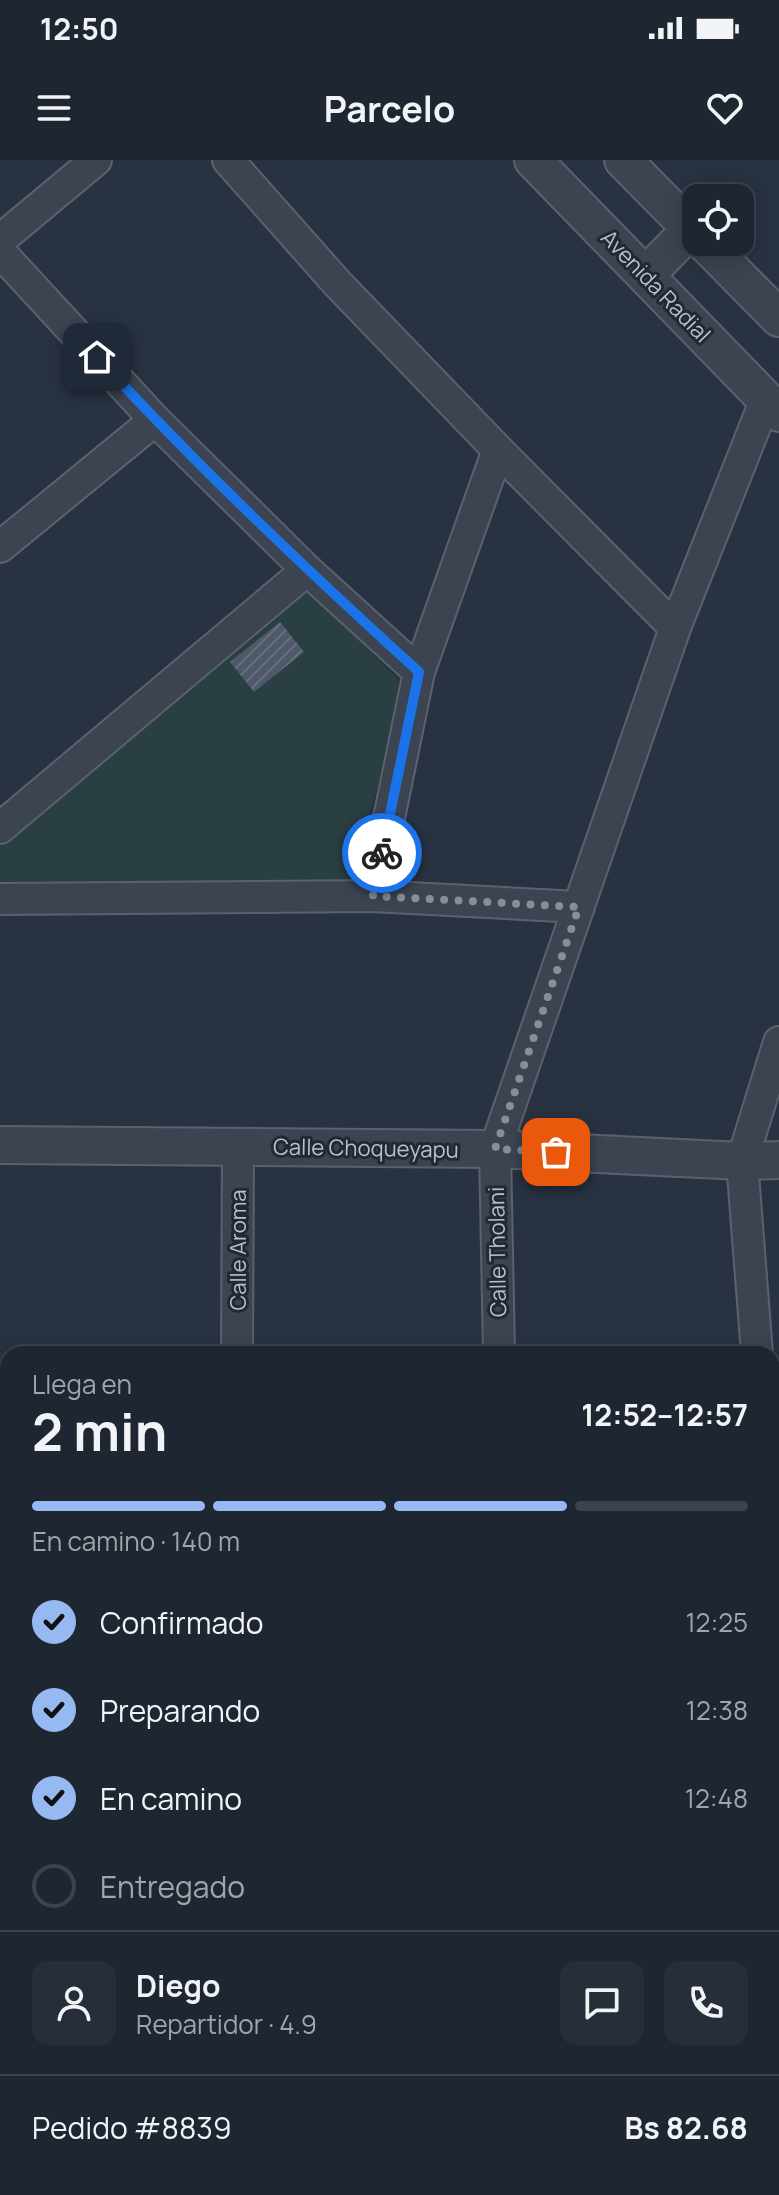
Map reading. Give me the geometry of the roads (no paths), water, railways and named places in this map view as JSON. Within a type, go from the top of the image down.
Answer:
[{"type":"street","points":[[0,240],[96,160]]},
{"type":"street","points":[[228,160],[337,283],[675,628]]},
{"type":"street","name":"Avenida Radial","points":[[533,160],[772,406]]},
{"type":"street","points":[[623,160],[682,220]]},
{"type":"street","points":[[646,275],[682,247]]},
{"type":"street","points":[[0,252],[155,420],[307,570],[419,672]]},
{"type":"street","points":[[718,256],[779,318]]},
{"type":"street","points":[[495,1149],[675,628],[772,406]]},
{"type":"street","points":[[0,547],[155,420]]},
{"type":"street","points":[[373,896],[419,672],[498,450]]},
{"type":"street","points":[[0,828],[307,570]]},
{"type":"street","points":[[0,899],[373,896],[579,907]]},
{"type":"street","points":[[756,1346],[742,1161],[779,1042]]},
{"type":"street","name":"Calle Choqueyapu","points":[[0,1145],[495,1149],[742,1161],[779,1160]]},
{"type":"street","name":"Calle Aroma","points":[[237,1346],[238,1146]]},
{"type":"street","name":"Calle Tholani","points":[[495,1149],[499,1346]]}]
